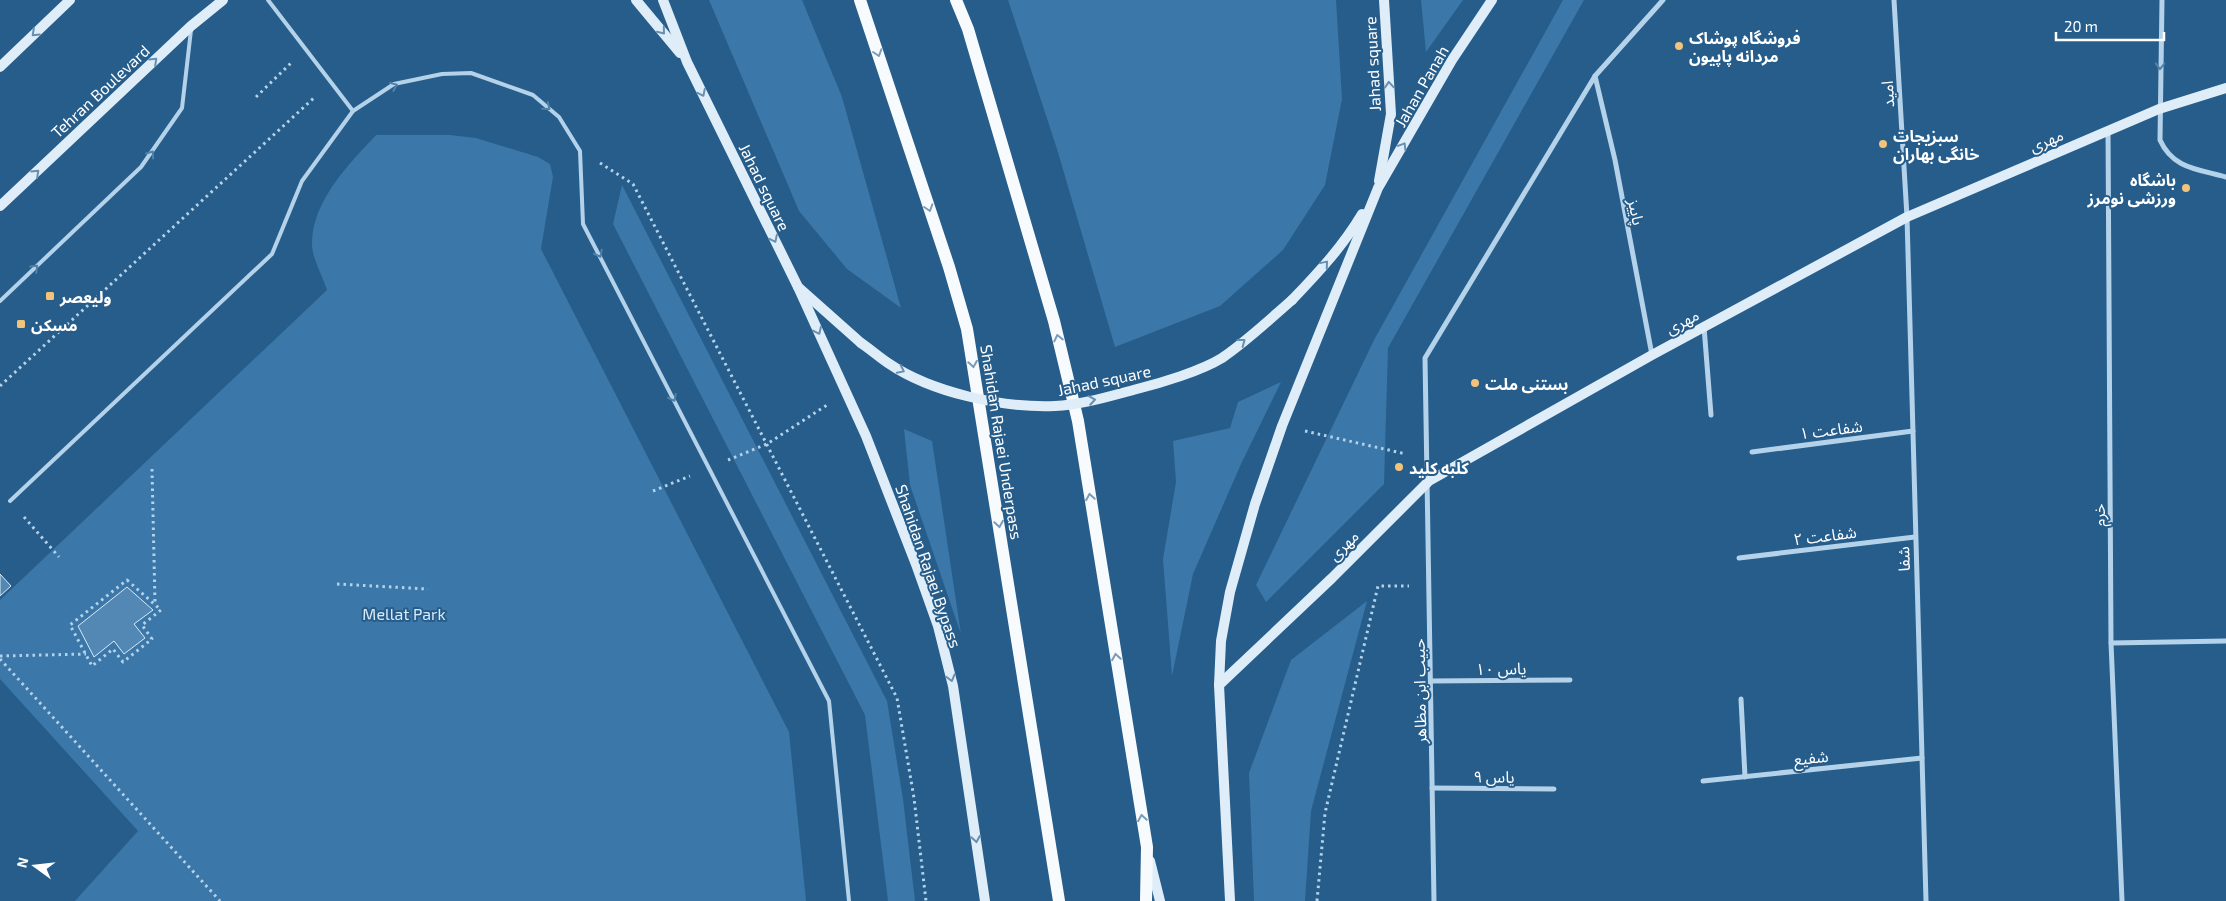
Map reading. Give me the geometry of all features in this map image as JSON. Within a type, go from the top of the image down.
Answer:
[{"type":"main road","points":[[0,67],[70,0]]},
{"type":"main road","name":"Tehran Boulevard","points":[[0,206],[191,26],[223,0]]},
{"type":"main road","points":[[636,0],[687,62]]},
{"type":"main road","name":"Jahad square","points":[[663,0],[687,62],[798,287],[861,343],[890,364],[931,384],[966,397],[1018,405],[1056,406],[1100,399],[1164,382],[1220,359],[1257,331],[1292,300],[1349,235],[1378,188],[1391,114],[1384,0]]},
{"type":"main road","points":[[956,0],[968,29],[1052,311],[1078,421],[1147,847],[1160,901]]},
{"type":"main road","name":"Jahan Panah","points":[[1378,188],[1452,60],[1492,0]]},
{"type":"main road","name":"Shahidan Rajaei Underpass","points":[[860,2],[949,267],[967,330],[1059,901]]},
{"type":"main road","name":"مهری","points":[[1219,685],[1332,578],[1429,482],[1704,326],[1906,216],[2159,108],[2226,88]]},
{"type":"main road","points":[[1230,901],[1219,685],[1221,641],[1230,592],[1255,504],[1282,426],[1378,188]]},
{"type":"main road","name":"Shahidan Rajaei Bypass","points":[[798,287],[847,393],[917,567],[938,626],[953,686],[986,901]]},
{"type":"main road","points":[[1146,901],[1147,847]]},
{"type":"main road","points":[[1052,901],[1054,862]]},
{"type":"street","name":"حبیب ابن مظاهر","points":[[1434,901],[1429,482],[1425,358],[1595,76],[1663,0]]},
{"type":"street","name":"امید","points":[[1894,0],[1906,216]]},
{"type":"street","points":[[2162,0],[2160,140],[2165,151],[2174,161],[2226,177]]},
{"type":"street","name":"پاییز","points":[[1595,76],[1615,160],[1652,355]]},
{"type":"street","name":"خرم","points":[[2108,129],[2111,643],[2122,901]]},
{"type":"street","name":"شفا","points":[[1906,216],[1926,901]]},
{"type":"street","points":[[1704,326],[1711,415]]},
{"type":"street","name":"شفاعت ۱","points":[[1752,452],[1912,431]]},
{"type":"street","name":"شفاعت ۲","points":[[1738,558],[1915,537]]},
{"type":"street","points":[[2111,643],[2226,641]]},
{"type":"street","name":"یاس ۱۰","points":[[1431,682],[1570,680]]},
{"type":"street","points":[[1741,699],[1745,777]]},
{"type":"street","name":"شفیع","points":[[1703,781],[1922,758]]},
{"type":"street","name":"یاس ۹","points":[[1432,788],[1554,789]]},
{"type":"lane","points":[[268,0],[353,111]]},
{"type":"lane","points":[[0,301],[141,167],[162,138],[182,108],[191,26]]},
{"type":"lane","points":[[10,501],[272,254],[302,181],[353,111],[394,84],[442,74],[471,73],[533,96],[559,117],[580,151],[584,224],[829,701],[849,901]]},
{"type":"path","points":[[256,97],[306,48]]},
{"type":"path","points":[[0,386],[331,82]]},
{"type":"path","points":[[580,151],[633,184],[897,698],[914,798],[926,901]]},
{"type":"path","points":[[653,491],[766,444],[847,393]]},
{"type":"path","points":[[1282,426],[1428,459]]},
{"type":"path","points":[[152,469],[155,604]]},
{"type":"path","points":[[10,501],[59,557]]},
{"type":"path","points":[[128,580],[162,610],[142,625],[152,639],[123,662],[113,649],[92,666],[86,654],[70,624],[128,580]]},
{"type":"path","points":[[337,584],[428,589]]},
{"type":"path","points":[[1317,901],[1324,813],[1378,586],[1430,586]]},
{"type":"path","points":[[0,658],[86,654]]},
{"type":"path","points":[[0,658],[220,901]]},
{"type":"green space","points":[[709,0],[802,0],[842,97],[901,308],[847,269],[799,211]]},
{"type":"green space","points":[[1008,0],[1336,0],[1342,99],[1325,185],[1283,250],[1220,306],[1115,347],[1057,149]]},
{"type":"green space","points":[[1421,0],[1463,0],[1426,52]]},
{"type":"green space","points":[[1563,0],[1584,0],[1388,348],[1384,484],[1266,602],[1256,585],[1374,340]]},
{"type":"green space","name":"Mellat Park","points":[[376,135],[450,135],[476,138],[538,157],[550,164],[553,177],[541,249],[789,732],[806,901],[75,901],[138,831],[0,679],[0,600],[327,290],[316,263],[312,246],[313,230],[318,214],[324,199],[333,185]]},
{"type":"green space","points":[[622,185],[887,701],[903,799],[915,901],[888,901],[865,715],[613,224]]},
{"type":"green space","points":[[1281,382],[1241,464],[1193,574],[1172,676],[1163,559],[1176,482],[1173,441],[1230,428],[1238,402]]},
{"type":"green space","points":[[904,429],[932,441],[961,634],[910,485]]},
{"type":"green space","points":[[1367,601],[1311,811],[1305,901],[1254,901],[1249,773],[1291,660]]},
{"type":"building","points":[[0,574],[11,586],[0,596]]},
{"type":"building","points":[[127,587],[153,610],[134,624],[145,638],[124,654],[114,641],[94,657],[78,626]]},
{"type":"place","name":"فروشگاه پوشاک مردانه پاپیون","points":[[1679,46]]},
{"type":"place","name":"سبزیجات خانگی بهاران","points":[[1883,144]]},
{"type":"place","name":"باشگاه ورزشی نومرز","points":[[2186,188]]},
{"type":"place","name":"ولیعصر","points":[[50,296]]},
{"type":"place","name":"مسکن","points":[[21,324]]},
{"type":"place","name":"بستنی ملت","points":[[1475,383]]},
{"type":"place","name":"کلبه کلید","points":[[1399,467]]}]
